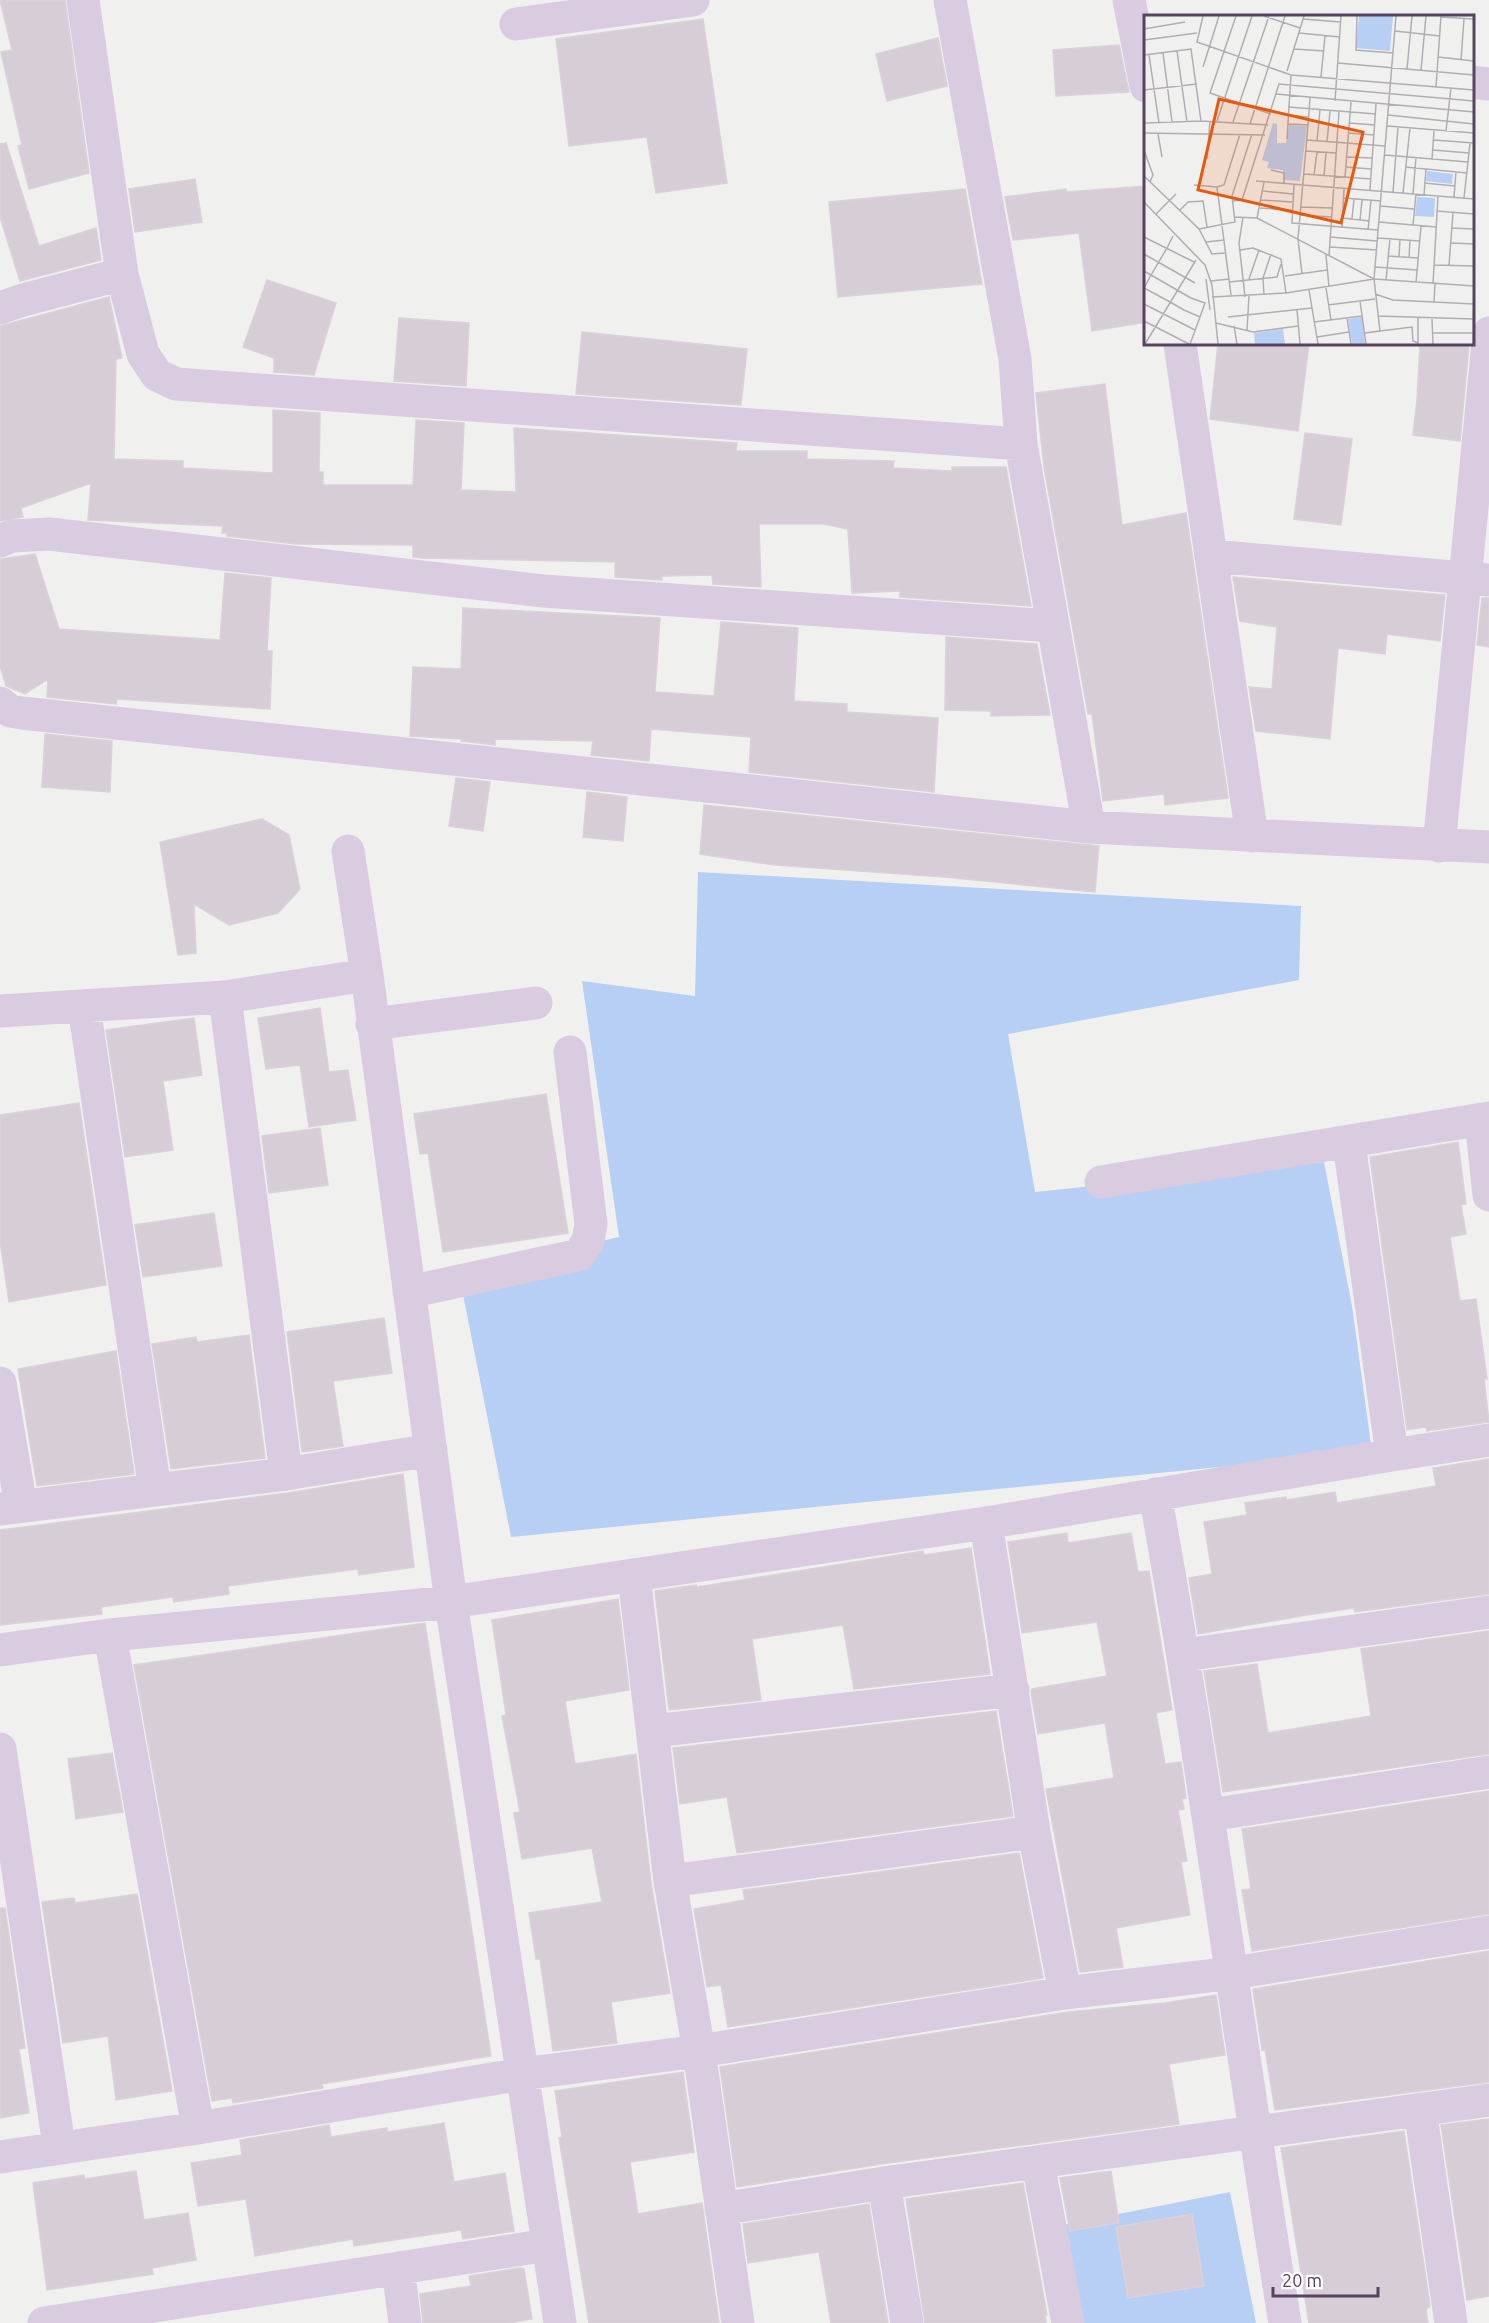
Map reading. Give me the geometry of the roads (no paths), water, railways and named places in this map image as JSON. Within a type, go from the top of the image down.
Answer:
[{"type":"street","points":[[83,0],[122,274],[143,354],[157,375],[176,384],[1021,444]]},
{"type":"street","points":[[516,24],[693,0]]},
{"type":"street","points":[[950,0],[1015,359],[1021,444],[1089,828]]},
{"type":"street","points":[[1129,0],[1142,45],[1144,66]]},
{"type":"street","points":[[1474,82],[1489,84]]},
{"type":"street","points":[[0,308],[122,274]]},
{"type":"street","points":[[1439,846],[1477,578],[1489,335],[1474,334]]},
{"type":"street","points":[[1180,345],[1252,837]]},
{"type":"street","points":[[0,541],[12,536],[49,534],[543,591],[1053,626]]},
{"type":"street","points":[[1212,556],[1477,578]]},
{"type":"street","points":[[0,703],[10,711],[22,713],[1089,828],[1489,847]]},
{"type":"street","points":[[348,851],[367,975],[451,1602],[560,2323]]},
{"type":"street","points":[[0,1011],[225,997],[367,975]]},
{"type":"street","points":[[225,997],[286,1474]]},
{"type":"street","points":[[372,1024],[536,1004]]},
{"type":"street","points":[[84,1006],[155,1490]]},
{"type":"street","points":[[409,1292],[579,1255],[588,1241],[591,1224],[570,1052]]},
{"type":"street","points":[[1101,1182],[1485,1119],[1489,1195]]},
{"type":"street","points":[[1349,1143],[1392,1455]]},
{"type":"street","points":[[0,1383],[11,1508],[286,1474],[431,1450]]},
{"type":"street","points":[[0,1650],[111,1635],[451,1602],[986,1523],[1489,1440]]},
{"type":"street","points":[[1155,1494],[1184,1655],[1233,1973],[1254,2134],[1285,2323]]},
{"type":"street","points":[[986,1523],[1034,1832],[1065,1993]]},
{"type":"street","points":[[634,1576],[669,1881],[699,2051],[738,2323]]},
{"type":"street","points":[[1184,1655],[1489,1612]]},
{"type":"street","points":[[111,1635],[198,2128]]},
{"type":"street","points":[[653,1731],[1013,1690]]},
{"type":"street","points":[[0,1749],[59,2146]]},
{"type":"street","points":[[1209,1815],[1489,1773]]},
{"type":"street","points":[[669,1881],[1034,1832]]},
{"type":"street","points":[[0,2157],[59,2146],[198,2128],[522,2074],[699,2051],[1065,1993],[1233,1973],[1489,1932]]},
{"type":"street","points":[[721,2209],[884,2183],[1489,2100]]},
{"type":"street","points":[[1419,2109],[1451,2323]]},
{"type":"street","points":[[1038,2163],[1068,2323]]},
{"type":"street","points":[[884,2183],[907,2323]]},
{"type":"street","points":[[44,2323],[81,2320],[548,2245]]},
{"type":"street","points":[[398,2268],[405,2323]]}]
